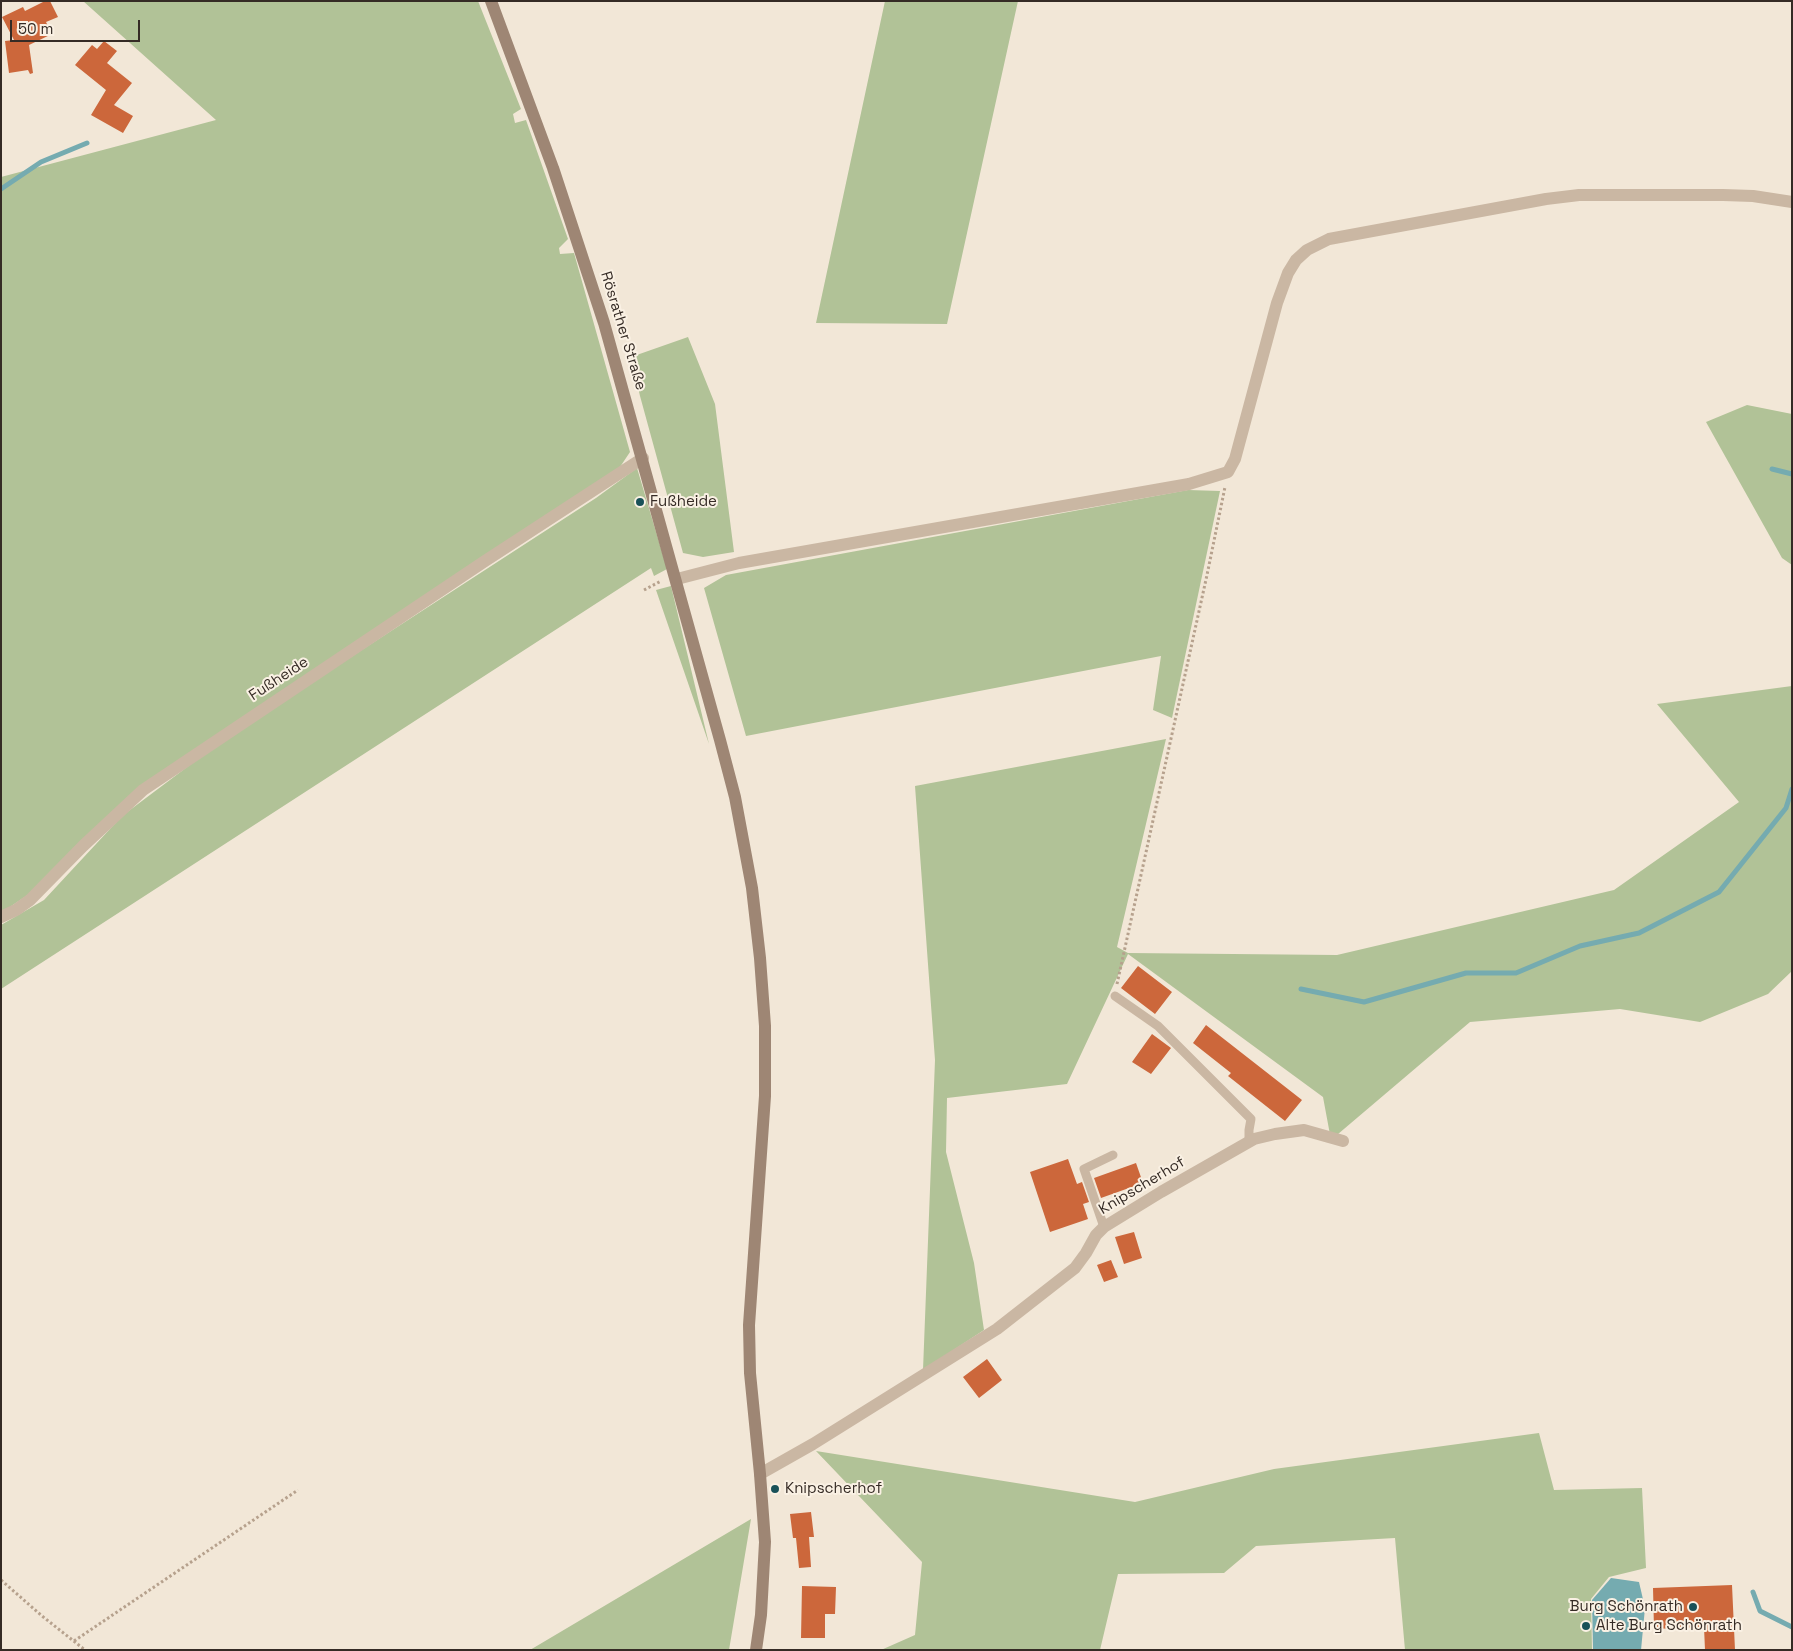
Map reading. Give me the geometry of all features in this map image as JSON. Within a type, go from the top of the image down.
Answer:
[{"type":"street","name":"Rösrather Straße","points":[[491,1],[527,95],[579,243],[604,323],[677,579],[735,797],[752,888],[760,958],[764,1026],[765,1096],[748,1325],[750,1373],[765,1542],[764,1581],[756,1650]]},
{"type":"street","points":[[677,579],[739,563],[1188,484],[1228,472],[1235,459],[1277,303],[1288,273],[1296,260],[1307,250],[1329,239],[1546,199],[1579,195],[1723,195],[1753,196],[1792,202]]},
{"type":"street","name":"Fußheide","points":[[1,917],[16,910],[30,900],[83,846],[143,790],[485,561],[643,458]]},
{"type":"street","name":"Knipscherhof","points":[[760,1474],[814,1444],[997,1329],[1075,1268],[1096,1235],[1104,1227],[1137,1206],[1249,1142],[1276,1134],[1304,1130],[1343,1140]]},
{"type":"lane","points":[[1115,996],[1158,1026],[1251,1119],[1249,1142]]},
{"type":"lane","points":[[1104,1227],[1084,1169],[1113,1155]]},
{"type":"path","points":[[1115,996],[1228,472]]},
{"type":"path","points":[[74,1641],[298,1490]]},
{"type":"path","points":[[1,1580],[85,1650]]},
{"type":"green space","points":[[83,1],[478,1],[521,109],[513,114],[515,123],[526,120],[568,239],[559,248],[560,254],[574,253],[630,452],[620,467],[140,786],[38,888],[1,913],[1,177],[216,120]]},
{"type":"green space","points":[[885,1],[1018,1],[947,324],[816,323]]},
{"type":"green space","points":[[688,337],[715,404],[734,552],[703,557],[683,553],[631,357]]},
{"type":"green space","points":[[1747,405],[1792,414],[1792,565],[1782,558],[1706,422]]},
{"type":"green space","points":[[637,468],[667,569],[654,576],[651,568],[1,989],[1,925],[44,900],[122,816],[223,740],[596,498]]},
{"type":"green space","points":[[1188,490],[1220,491],[1172,718],[1153,710],[1161,656],[746,736],[704,588],[726,575]]},
{"type":"green space","points":[[671,586],[709,744],[656,590]]},
{"type":"green space","points":[[1792,686],[1792,971],[1768,994],[1700,1022],[1620,1009],[1470,1022],[1331,1140],[1323,1097],[1128,954],[1067,1084],[947,1098],[946,1152],[974,1263],[984,1330],[923,1370],[935,1060],[915,786],[1166,739],[1117,947],[1128,953],[1337,955],[1614,890],[1739,802],[1657,704]]},
{"type":"green space","points":[[1539,1433],[1554,1490],[1642,1488],[1646,1568],[1609,1577],[1591,1599],[1592,1650],[1405,1650],[1395,1538],[1256,1546],[1224,1573],[1118,1574],[1100,1650],[881,1650],[915,1635],[922,1562],[816,1451],[1135,1502],[1274,1469]]},
{"type":"green space","points":[[751,1519],[729,1650],[530,1650]]},
{"type":"water","points":[[1611,1578],[1639,1582],[1645,1608],[1641,1650],[1593,1650],[1592,1600]]},
{"type":"building","points":[[45,1],[50,1],[58,17],[46,22],[52,34],[29,45],[33,73],[30,74],[28,70],[9,73],[5,41],[14,40],[2,17],[23,7],[25,11]]},
{"type":"building","points":[[104,41],[117,51],[107,63],[132,83],[114,105],[133,116],[123,133],[91,115],[106,90],[75,65],[92,45],[97,49]]},
{"type":"building","points":[[1138,966],[1172,992],[1155,1014],[1121,988]]},
{"type":"building","points":[[1206,1025],[1302,1100],[1285,1121],[1228,1076],[1231,1073],[1193,1043]]},
{"type":"building","points":[[1152,1034],[1171,1048],[1151,1074],[1132,1062]]},
{"type":"building","points":[[1068,1159],[1077,1184],[1082,1182],[1089,1202],[1083,1204],[1088,1219],[1050,1232],[1030,1172]]},
{"type":"building","points":[[1136,1163],[1143,1183],[1101,1198],[1094,1178]]},
{"type":"building","points":[[1134,1232],[1142,1258],[1124,1264],[1115,1237]]},
{"type":"building","points":[[1111,1260],[1118,1277],[1104,1282],[1097,1265]]},
{"type":"building","points":[[987,1359],[1002,1380],[979,1398],[963,1377]]},
{"type":"building","points":[[811,1512],[814,1537],[809,1537],[811,1567],[799,1568],[796,1538],[793,1538],[790,1514]]},
{"type":"building","name":"Burg Schönrath","points":[[1732,1585],[1735,1650],[1705,1650],[1704,1627],[1654,1629],[1653,1588]]},
{"type":"building","points":[[802,1586],[836,1587],[835,1614],[825,1614],[825,1638],[801,1638]]},
{"type":"waterway","points":[[1,189],[41,162],[87,143]]},
{"type":"waterway","points":[[1772,469],[1792,474]]},
{"type":"waterway","points":[[1301,989],[1364,1002],[1466,973],[1516,973],[1580,946],[1639,933],[1719,892],[1786,808],[1792,789]]},
{"type":"waterway","points":[[1753,1592],[1760,1611],[1792,1627]]},
{"type":"place","name":"Fußheide","points":[[640,502]]},
{"type":"place","name":"Knipscherhof","points":[[775,1489]]},
{"type":"place","name":"Burg Schönrath","points":[[1693,1607]]},
{"type":"place","name":"Alte Burg Schönrath","points":[[1586,1626]]}]
